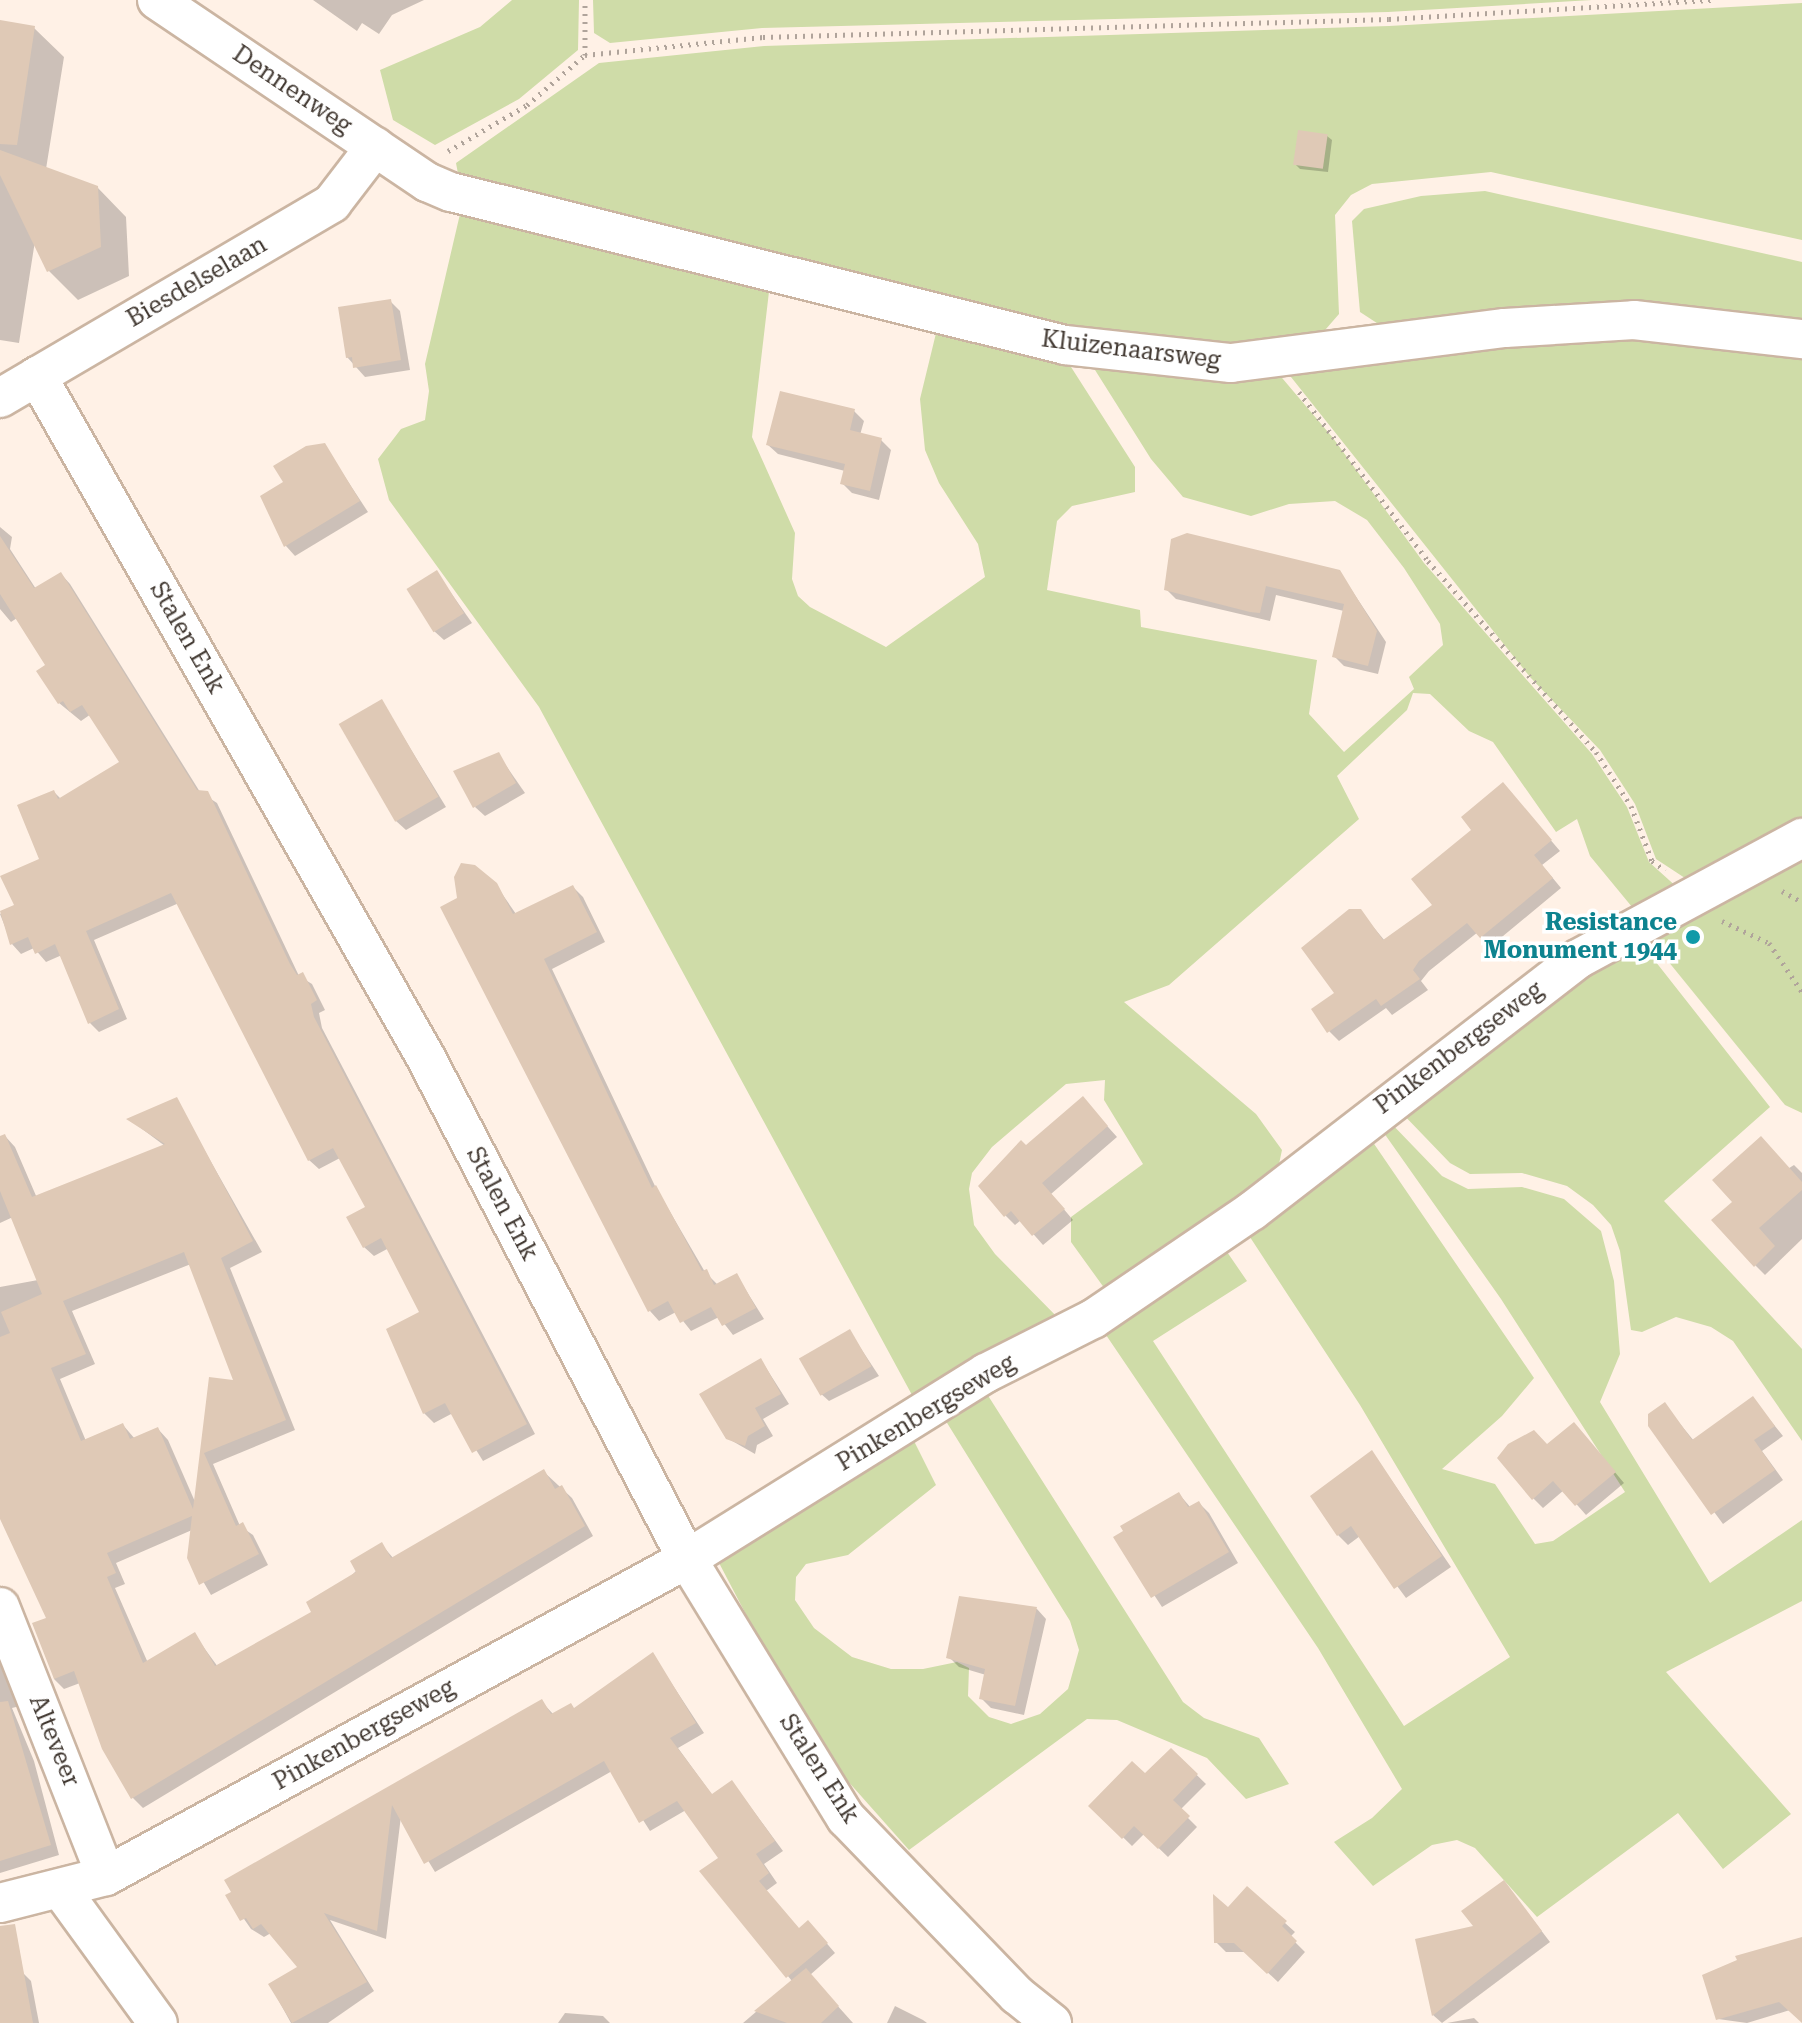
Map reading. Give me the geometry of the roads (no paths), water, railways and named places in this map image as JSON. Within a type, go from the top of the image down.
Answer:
[{"type":"street","name":"Dennenweg","points":[[157,0],[427,182]]},
{"type":"street","name":"Biesdelselaan","points":[[0,398],[332,203],[375,147]]},
{"type":"street","name":"Kluizenaarsweg","points":[[427,182],[1065,345],[1196,362],[1269,358],[1563,322],[1634,320],[1802,339]]},
{"type":"street","name":"Stalen Enk","points":[[37,376],[425,1056],[687,1559],[846,1818],[1010,2009],[1052,2023]]},
{"type":"street","name":"Pinkenbergseweg","points":[[0,1903],[62,1891],[106,1876],[687,1559],[986,1373],[1093,1319],[1156,1279],[1578,959],[1802,838]]},
{"type":"street","name":"Alteveer","points":[[0,1607],[106,1876]]},
{"type":"street","points":[[62,1891],[158,2023]]},
{"type":"place","name":"Resistance Monument 1944","points":[[1693,937]]}]
